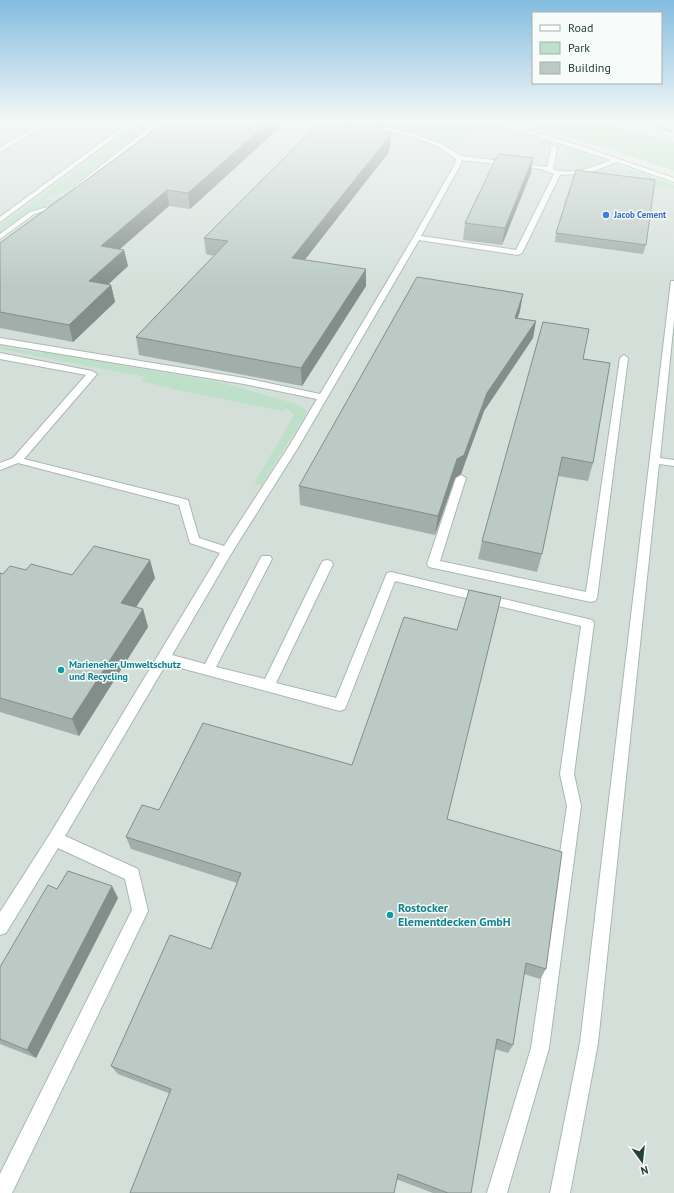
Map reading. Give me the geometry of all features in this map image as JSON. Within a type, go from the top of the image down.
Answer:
[{"type":"street","points":[[0,220],[60,176]]},
{"type":"street","points":[[0,238],[32,213],[50,208],[93,176]]},
{"type":"street","points":[[0,927],[55,839],[227,551],[267,491],[451,176]]},
{"type":"street","points":[[416,238],[518,253],[557,176]]},
{"type":"street","points":[[662,176],[674,180]]},
{"type":"street","points":[[560,1193],[589,1043],[674,283]]},
{"type":"street","points":[[0,341],[244,381],[323,397]]},
{"type":"street","points":[[0,356],[92,374],[17,460],[0,467]]},
{"type":"street","points":[[461,478],[433,564],[592,598],[624,358]]},
{"type":"street","points":[[17,460],[184,503],[194,540],[227,551]]},
{"type":"street","points":[[654,460],[674,463]]},
{"type":"street","points":[[208,670],[266,559]]},
{"type":"street","points":[[268,686],[326,564]]},
{"type":"street","points":[[164,658],[340,705],[391,576],[588,623],[567,774],[574,806],[540,1048],[497,1193]]},
{"type":"street","points":[[1,1193],[140,911],[132,874],[55,839]]},
{"type":"shaded area","points":[[0,176],[649,176],[669,183],[674,190],[674,1193],[0,1193]]},
{"type":"green space","points":[[68,176],[85,176],[60,195],[52,195],[46,199],[53,200],[44,207],[31,210],[0,233],[0,226]]},
{"type":"green space","points":[[641,176],[650,176],[674,185],[674,190],[663,186],[662,188],[644,186],[643,176]]},
{"type":"green space","points":[[0,346],[40,353],[47,352],[223,383],[294,403],[306,410],[305,416],[261,485],[254,484],[294,415],[287,408],[283,411],[172,389],[141,381],[145,377],[0,349]]},
{"type":"building","points":[[92,176],[208,176],[188,193],[167,190],[101,246],[124,250],[89,281],[111,285],[69,325],[0,312],[0,243]]},
{"type":"building","points":[[266,176],[358,176],[292,258],[366,269],[301,368],[136,337],[228,241],[204,238]]},
{"type":"building","points":[[488,176],[526,176],[505,228],[465,223]]},
{"type":"building","name":"Jacob Cement","points":[[574,176],[621,176],[655,180],[646,245],[556,233]]},
{"type":"building","points":[[417,277],[523,294],[515,318],[536,321],[487,393],[464,455],[457,459],[438,516],[299,486]]},
{"type":"building","points":[[543,322],[589,329],[583,359],[610,363],[593,463],[562,457],[542,554],[482,541]]},
{"type":"building","name":"Marieneher Umweltschutz und Recycling","points":[[94,546],[150,560],[121,603],[143,609],[72,719],[0,698],[0,573],[3,574],[10,566],[26,570],[31,564],[72,575]]},
{"type":"building","name":"Rostocker Elementdecken GmbH","points":[[469,590],[501,597],[447,819],[562,852],[546,969],[526,963],[513,1045],[497,1039],[471,1193],[448,1193],[398,1174],[394,1193],[130,1193],[171,1089],[111,1066],[170,935],[211,949],[241,873],[126,837],[142,805],[159,810],[203,723],[352,765],[404,617],[457,630]]},
{"type":"building","points":[[68,871],[112,886],[27,1050],[0,1039],[0,967],[48,885],[57,889]]},
{"type":"place","name":"Jacob Cement","points":[[606,215]]},
{"type":"place","name":"Marieneher Umweltschutz und Recycling","points":[[61,670]]},
{"type":"place","name":"Rostocker Elementdecken GmbH","points":[[390,915]]}]
